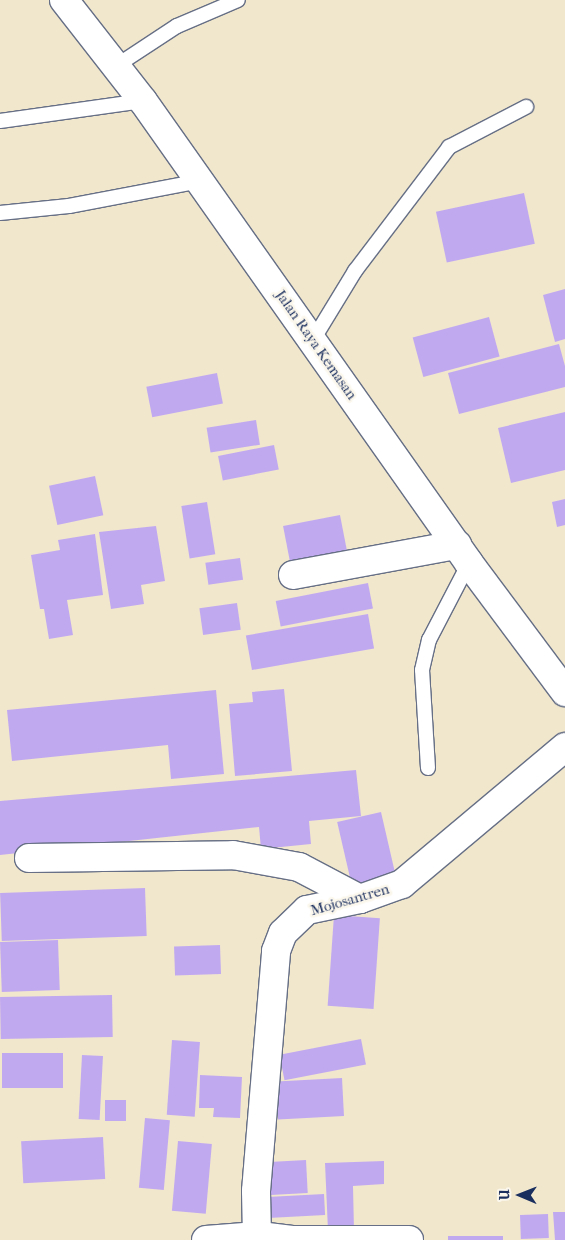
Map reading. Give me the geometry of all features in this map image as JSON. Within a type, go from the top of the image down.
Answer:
[{"type":"street","name":"Jalan Raya Kemasan","points":[[64,0],[144,101],[463,554],[561,679]]},
{"type":"street","points":[[293,575],[463,554]]},
{"type":"street","name":"Mojosantren","points":[[257,1236],[256,1181],[276,951],[283,933],[307,910],[360,899],[402,884],[565,747]]},
{"type":"street","points":[[29,858],[233,855],[298,867],[360,899]]},
{"type":"street","points":[[206,1240],[257,1236],[292,1240],[409,1240]]},
{"type":"lane","points":[[116,66],[177,26],[238,0]]},
{"type":"lane","points":[[0,121],[144,101]]},
{"type":"lane","points":[[314,340],[356,270],[449,147],[526,108]]},
{"type":"lane","points":[[0,213],[70,206],[200,181]]},
{"type":"lane","points":[[428,768],[422,670],[429,640],[463,554]]},
{"type":"building","points":[[524,193],[535,244],[447,263],[436,212]]},
{"type":"building","points":[[565,289],[565,339],[555,342],[543,295]]},
{"type":"building","points":[[489,317],[500,357],[423,377],[413,337]]},
{"type":"building","points":[[559,344],[565,366],[565,387],[459,414],[448,373]]},
{"type":"building","points":[[217,373],[223,403],[152,417],[146,387]]},
{"type":"building","points":[[565,412],[565,470],[511,483],[498,428]]},
{"type":"building","points":[[256,420],[260,445],[211,453],[207,428]]},
{"type":"building","points":[[274,445],[279,470],[223,480],[218,456]]},
{"type":"building","points":[[95,476],[103,515],[57,525],[49,486]]},
{"type":"building","points":[[565,499],[565,525],[557,527],[552,502]]},
{"type":"building","points":[[207,502],[215,554],[190,558],[181,506]]},
{"type":"building","points":[[340,515],[347,550],[290,561],[283,526]]},
{"type":"building","points":[[156,526],[165,581],[141,585],[144,604],[111,609],[99,532]]},
{"type":"building","points":[[95,534],[103,595],[67,600],[73,635],[49,639],[44,609],[40,609],[31,555],[60,550],[58,540]]},
{"type":"building","points":[[240,558],[243,580],[208,585],[205,563]]},
{"type":"building","points":[[368,583],[373,609],[281,626],[276,601]]},
{"type":"building","points":[[237,603],[241,630],[203,635],[199,608]]},
{"type":"building","points":[[368,614],[374,648],[252,670],[246,636]]},
{"type":"building","points":[[284,689],[292,771],[235,776],[229,704],[253,702],[252,692]]},
{"type":"building","points":[[216,690],[224,774],[171,779],[168,745],[12,761],[7,710]]},
{"type":"building","points":[[356,770],[361,816],[309,821],[311,844],[261,849],[259,827],[0,855],[0,801]]},
{"type":"building","points":[[381,812],[397,879],[353,889],[337,822]]},
{"type":"building","points":[[145,888],[147,936],[2,941],[0,893]]},
{"type":"building","points":[[334,915],[380,918],[374,1009],[328,1006]]},
{"type":"building","points":[[58,940],[60,990],[2,992],[0,942]]},
{"type":"building","points":[[220,945],[221,974],[175,976],[174,947]]},
{"type":"building","points":[[112,995],[113,1037],[1,1039],[0,997]]},
{"type":"building","points":[[361,1039],[366,1065],[284,1080],[280,1055]]},
{"type":"building","points":[[172,1040],[200,1042],[195,1117],[167,1115]]},
{"type":"building","points":[[2,1053],[63,1053],[63,1088],[2,1088]]},
{"type":"building","points":[[82,1055],[103,1056],[100,1120],[79,1119]]},
{"type":"building","points":[[200,1075],[242,1077],[240,1118],[213,1117],[214,1108],[199,1108]]},
{"type":"building","points":[[342,1078],[344,1116],[278,1119],[276,1081]]},
{"type":"building","points":[[105,1100],[126,1100],[126,1121],[105,1121]]},
{"type":"building","points":[[145,1118],[170,1120],[164,1190],[139,1188]]},
{"type":"building","points":[[103,1137],[105,1179],[23,1183],[21,1141]]},
{"type":"building","points":[[178,1141],[212,1144],[206,1214],[172,1211]]},
{"type":"building","points":[[306,1160],[308,1193],[271,1195],[269,1162]]},
{"type":"building","points":[[384,1161],[384,1184],[353,1186],[354,1230],[328,1231],[325,1163]]},
{"type":"building","points":[[324,1194],[325,1215],[268,1218],[267,1197]]},
{"type":"building","points":[[553,1212],[565,1212],[565,1240],[555,1240]]},
{"type":"building","points":[[548,1214],[549,1238],[521,1239],[520,1215]]},
{"type":"building","points":[[448,1236],[503,1236],[503,1240],[448,1240]]}]
